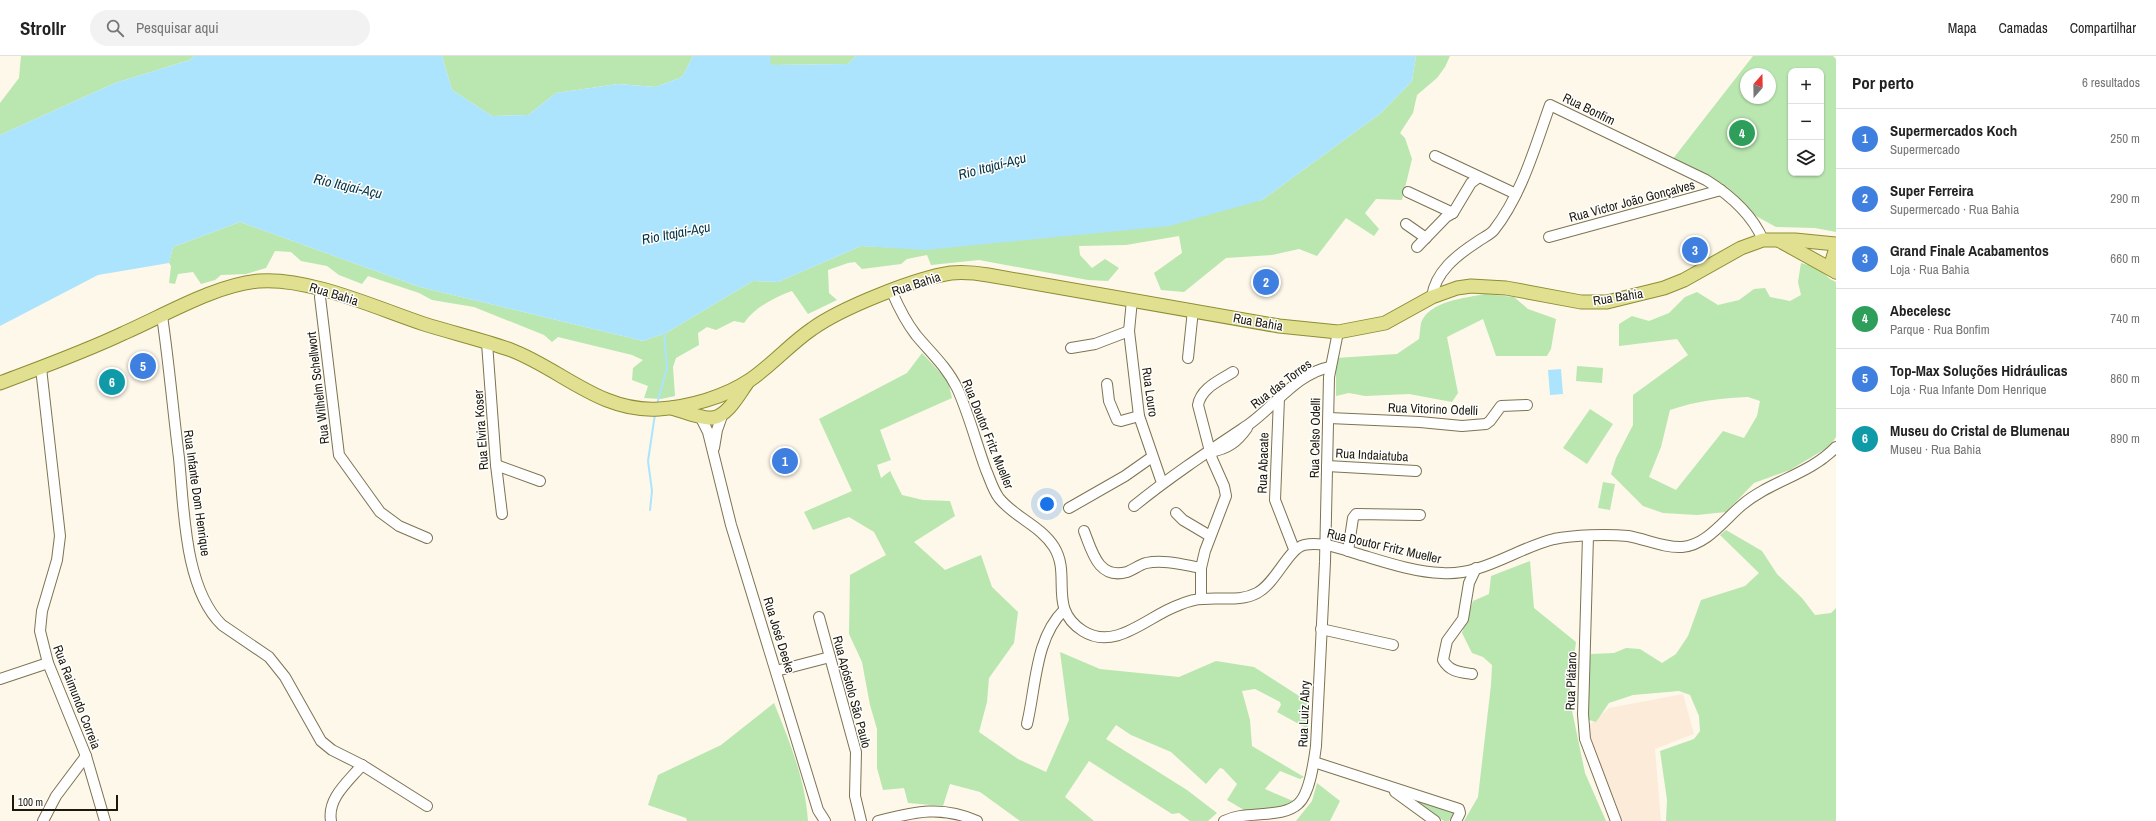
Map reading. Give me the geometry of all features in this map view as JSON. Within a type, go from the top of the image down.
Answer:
[{"type":"main road","name":"Rua Bahia","points":[[657,408],[699,401],[717,396],[749,380],[813,328],[839,313],[931,277],[953,273],[971,273],[1193,310],[1299,330],[1338,332],[1385,323],[1432,297],[1458,288],[1506,288],[1581,302],[1607,302],[1664,288],[1684,280],[1741,248],[1763,240],[1777,239],[1836,244]]},
{"type":"main road","points":[[1777,239],[1836,272]]},
{"type":"main road","points":[[1836,248],[1832,261],[1836,272]]},
{"type":"main road","name":"Rua Bahia","points":[[0,383],[41,368],[207,296],[241,284],[281,281],[322,290],[530,358],[599,397],[624,406],[657,408],[711,418],[723,413],[749,380]]},
{"type":"main road","points":[[717,396],[723,404],[723,413]]},
{"type":"main road","points":[[699,401],[697,409],[700,416]]},
{"type":"street","name":"Rua Bonfim","points":[[1432,297],[1433,288],[1447,265],[1493,231],[1516,194],[1531,159],[1550,105],[1706,180],[1721,190],[1754,222],[1763,240]]},
{"type":"street","points":[[1435,156],[1516,194]]},
{"type":"street","points":[[1417,247],[1446,216],[1453,213],[1471,183],[1480,177]]},
{"type":"street","name":"Rua Victor João Gonçalves","points":[[1549,237],[1721,190]]},
{"type":"street","points":[[1408,192],[1453,213]]},
{"type":"street","points":[[1406,224],[1426,238]]},
{"type":"street","name":"Rua Wilhelm Schellwort","points":[[322,290],[320,297],[339,455],[380,512],[398,526],[427,538]]},
{"type":"street","name":"Rua Doutor Fritz Mueller","points":[[892,292],[913,331],[945,368],[957,387],[990,481],[999,498],[1049,540],[1056,550],[1060,560],[1061,595],[1064,610],[1070,621],[1082,630],[1100,638],[1116,636],[1176,606],[1201,599],[1231,599],[1258,593],[1280,571],[1294,549],[1307,545],[1325,545],[1426,571],[1444,574],[1476,568],[1551,540],[1588,536],[1628,536],[1665,546],[1690,546],[1700,542],[1754,496],[1805,471],[1836,447]]},
{"type":"street","name":"Rua Louro","points":[[1132,300],[1129,331],[1139,416],[1162,483]]},
{"type":"street","points":[[1188,358],[1193,310]]},
{"type":"street","name":"Rua Infante Dom Henrique","points":[[162,316],[188,542],[197,581],[206,602],[222,626],[270,657],[285,677],[321,741],[332,750],[362,765],[427,806]]},
{"type":"street","points":[[1071,348],[1095,344],[1129,331]]},
{"type":"street","name":"Rua Celso Odelli","points":[[1325,545],[1330,367],[1338,332]]},
{"type":"street","name":"Rua Elvira Koser","points":[[487,343],[496,465],[502,514]]},
{"type":"street","name":"Rua das Torres","points":[[1134,506],[1162,483],[1210,452],[1220,442],[1249,424],[1279,398],[1308,376],[1321,369],[1330,367]]},
{"type":"street","name":"Rua Raimundo Correia","points":[[41,368],[60,536],[57,560],[42,611],[40,630],[48,663],[86,756],[105,821]]},
{"type":"street","points":[[1201,599],[1201,568],[1210,536],[1226,496],[1224,486],[1210,452],[1198,406],[1199,397],[1204,391],[1233,372]]},
{"type":"street","points":[[1106,384],[1109,401],[1117,420],[1121,421],[1139,416]]},
{"type":"street","name":"Rua Abacate","points":[[1279,398],[1275,500],[1294,549]]},
{"type":"street","name":"Rua Vitorino Odelli","points":[[1329,418],[1420,422],[1462,426],[1486,424],[1501,406],[1527,405]]},
{"type":"street","name":"Rua José Deeke","points":[[714,454],[717,430],[723,413]]},
{"type":"street","name":"Rua José Deeke","points":[[700,416],[708,432],[731,525],[818,810],[825,821]]},
{"type":"street","points":[[1069,508],[1125,476],[1152,457]]},
{"type":"street","points":[[496,465],[540,481]]},
{"type":"street","name":"Rua Indaiatuba","points":[[1327,466],[1416,471]]},
{"type":"street","points":[[1176,513],[1183,520],[1210,536]]},
{"type":"street","points":[[1348,551],[1353,518],[1356,514],[1420,515]]},
{"type":"street","points":[[1084,531],[1096,561],[1104,570],[1111,573],[1126,572],[1145,563],[1158,562],[1201,568]]},
{"type":"street","name":"Rua Plátano","points":[[1588,536],[1583,714],[1585,739],[1616,821]]},
{"type":"street","name":"Rua Luiz Abry","points":[[1224,821],[1235,817],[1282,812],[1299,804],[1306,790],[1314,762],[1325,545]]},
{"type":"street","points":[[1472,674],[1453,670],[1446,666],[1443,660],[1443,650],[1447,641],[1463,619],[1469,583],[1476,568]]},
{"type":"street","points":[[1027,724],[1048,628],[1064,610]]},
{"type":"street","name":"Rua Apóstolo São Paulo","points":[[819,617],[856,752],[855,796],[861,821]]},
{"type":"street","points":[[1321,629],[1393,645]]},
{"type":"street","points":[[776,672],[830,657]]},
{"type":"street","points":[[0,679],[48,663]]},
{"type":"street","points":[[43,821],[56,796],[86,756]]},
{"type":"street","points":[[1314,762],[1459,810],[1460,813],[1456,821]]},
{"type":"street","points":[[331,821],[331,806],[334,799],[362,765]]},
{"type":"street","points":[[1387,786],[1435,821]]},
{"type":"street","points":[[884,820],[927,810],[942,811],[977,821]]},
{"type":"shaded area","points":[[1683,694],[1694,734],[1655,749],[1661,821],[1620,821],[1587,727],[1609,708]]},
{"type":"green space","points":[[21,56],[194,56],[190,60],[115,83],[0,135],[0,103],[19,78]]},
{"type":"green space","points":[[442,56],[693,56],[682,77],[656,87],[618,84],[556,93],[528,115],[492,116],[452,90]]},
{"type":"green space","points":[[770,56],[856,56],[848,64],[770,65]]},
{"type":"green space","points":[[1416,56],[1450,56],[1445,67],[1437,78],[1417,95],[1413,113],[1400,133],[1405,138],[1412,159],[1402,200],[1376,199],[1365,213],[1379,229],[1374,236],[1346,218],[1317,256],[1299,249],[1272,255],[1226,258],[1184,292],[1161,290],[1154,273],[1182,253],[1179,236],[1126,245],[1079,246],[1080,255],[1092,268],[1105,259],[1119,268],[1108,281],[1088,280],[979,260],[931,265],[927,255],[907,259],[901,264],[862,269],[855,262],[848,263],[828,270],[829,293],[837,300],[808,314],[792,291],[779,296],[760,307],[744,323],[734,321],[716,330],[707,327],[698,333],[699,345],[676,358],[673,367],[675,396],[661,399],[644,398],[648,386],[632,380],[633,368],[643,360],[632,355],[558,337],[552,342],[544,335],[474,307],[432,300],[419,293],[368,276],[362,284],[339,275],[327,266],[301,261],[291,252],[275,251],[266,268],[246,274],[221,275],[215,280],[201,284],[193,272],[178,274],[175,284],[169,283],[171,266],[169,263],[173,247],[240,222],[420,287],[643,341],[666,333],[753,281],[778,282],[861,246],[925,249],[1262,200],[1381,113],[1412,81]]},
{"type":"green space","points":[[1753,56],[1833,56],[1836,59],[1836,232],[1815,228],[1776,227],[1756,216],[1724,187],[1672,160],[1740,73],[1740,104],[1776,104],[1776,68],[1744,68]]},
{"type":"green space","points":[[1801,263],[1818,268],[1830,279],[1836,282],[1836,437],[1830,446],[1790,470],[1754,483],[1726,512],[1697,515],[1663,513],[1643,506],[1611,474],[1616,458],[1633,425],[1633,395],[1688,355],[1677,339],[1619,346],[1619,324],[1632,316],[1649,321],[1669,313],[1685,297],[1697,292],[1718,305],[1739,300],[1754,289],[1765,288],[1770,297],[1790,301],[1801,295],[1798,282]],"holes":[[[1748,397],[1760,401],[1757,416],[1744,438],[1723,431],[1676,490],[1649,477],[1661,447],[1670,410],[1699,402],[1728,398]]]},
{"type":"green space","points":[[1485,294],[1514,297],[1528,309],[1556,319],[1551,349],[1547,356],[1496,356],[1483,319],[1447,337],[1458,393],[1452,402],[1409,394],[1365,396],[1349,393],[1336,396],[1336,358],[1397,354],[1419,339],[1421,323],[1425,316],[1439,305],[1458,299]]},
{"type":"green space","points":[[922,353],[948,381],[952,398],[880,430],[891,460],[877,465],[881,478],[890,471],[902,495],[923,500],[950,501],[955,516],[914,542],[945,570],[981,555],[992,587],[1018,612],[1014,643],[989,678],[987,702],[979,732],[1018,759],[1046,772],[1069,720],[1060,652],[1100,669],[1179,677],[1216,661],[1254,667],[1310,703],[1308,729],[1277,712],[1281,705],[1280,702],[1255,689],[1242,691],[1250,720],[1252,746],[1304,777],[1300,779],[1280,771],[1265,789],[1293,801],[1284,807],[1244,810],[1227,800],[1237,784],[1223,769],[1220,768],[1206,784],[1171,752],[1131,735],[1116,725],[1106,739],[1187,790],[1217,813],[1208,821],[1190,821],[1179,813],[1172,814],[1089,761],[1065,797],[1094,821],[1020,821],[980,792],[950,784],[943,806],[908,803],[904,788],[883,790],[877,768],[877,729],[870,705],[862,662],[849,634],[850,575],[886,555],[874,532],[849,517],[813,530],[804,512],[852,491],[819,419],[907,373]]},
{"type":"green space","points":[[1577,366],[1603,368],[1602,383],[1576,381]]},
{"type":"green space","points":[[1590,409],[1613,424],[1587,464],[1563,448]]},
{"type":"green space","points":[[1603,482],[1615,484],[1610,510],[1598,508]]},
{"type":"green space","points":[[1726,530],[1762,551],[1777,574],[1802,598],[1815,615],[1831,613],[1836,608],[1836,821],[1666,821],[1667,800],[1660,751],[1694,739],[1700,731],[1699,716],[1690,695],[1679,691],[1633,695],[1609,703],[1596,722],[1589,720],[1586,677],[1591,654],[1614,653],[1626,648],[1640,649],[1662,663],[1676,654],[1688,636],[1701,600],[1745,586],[1759,573],[1720,535]]},
{"type":"green space","points":[[1530,561],[1534,608],[1576,642],[1569,696],[1585,773],[1606,821],[1464,821],[1478,797],[1492,665],[1483,657],[1472,653],[1462,633],[1473,601],[1489,594],[1491,576]]},
{"type":"green space","points":[[774,703],[796,761],[804,790],[808,821],[687,821],[686,818],[648,805],[658,775],[721,745]]},
{"type":"green space","points":[[1317,783],[1340,801],[1330,821],[1296,821],[1312,801]]},
{"type":"green space","points":[[1406,795],[1454,813],[1449,821],[1444,821]]},
{"type":"water","name":"Rio Itajaí-Açu","points":[[194,56],[442,56],[452,90],[492,116],[528,115],[556,93],[618,84],[656,87],[682,77],[693,56],[770,56],[771,65],[848,64],[856,56],[1416,56],[1412,81],[1381,113],[1262,200],[1169,226],[925,250],[861,246],[778,282],[753,281],[666,333],[643,341],[420,287],[240,222],[173,247],[169,263],[98,275],[0,326],[0,135],[115,83],[190,60]]},
{"type":"water","points":[[1561,369],[1563,394],[1550,395],[1548,370]]},
{"type":"waterway","points":[[657,404],[667,368],[664,332]]},
{"type":"waterway","points":[[650,510],[652,491],[648,461],[655,414]]},
{"type":"place","name":"Abecelesc","points":[[1742,133]]},
{"type":"place","name":"Grand Finale Acabamentos","points":[[1695,250]]},
{"type":"place","name":"Super Ferreira","points":[[1266,282]]},
{"type":"place","name":"Top-Max Soluções Hidráulicas","points":[[143,366]]},
{"type":"place","name":"Museu do Cristal de Blumenau","points":[[112,382]]},
{"type":"place","name":"Supermercados Koch","points":[[785,461]]}]
